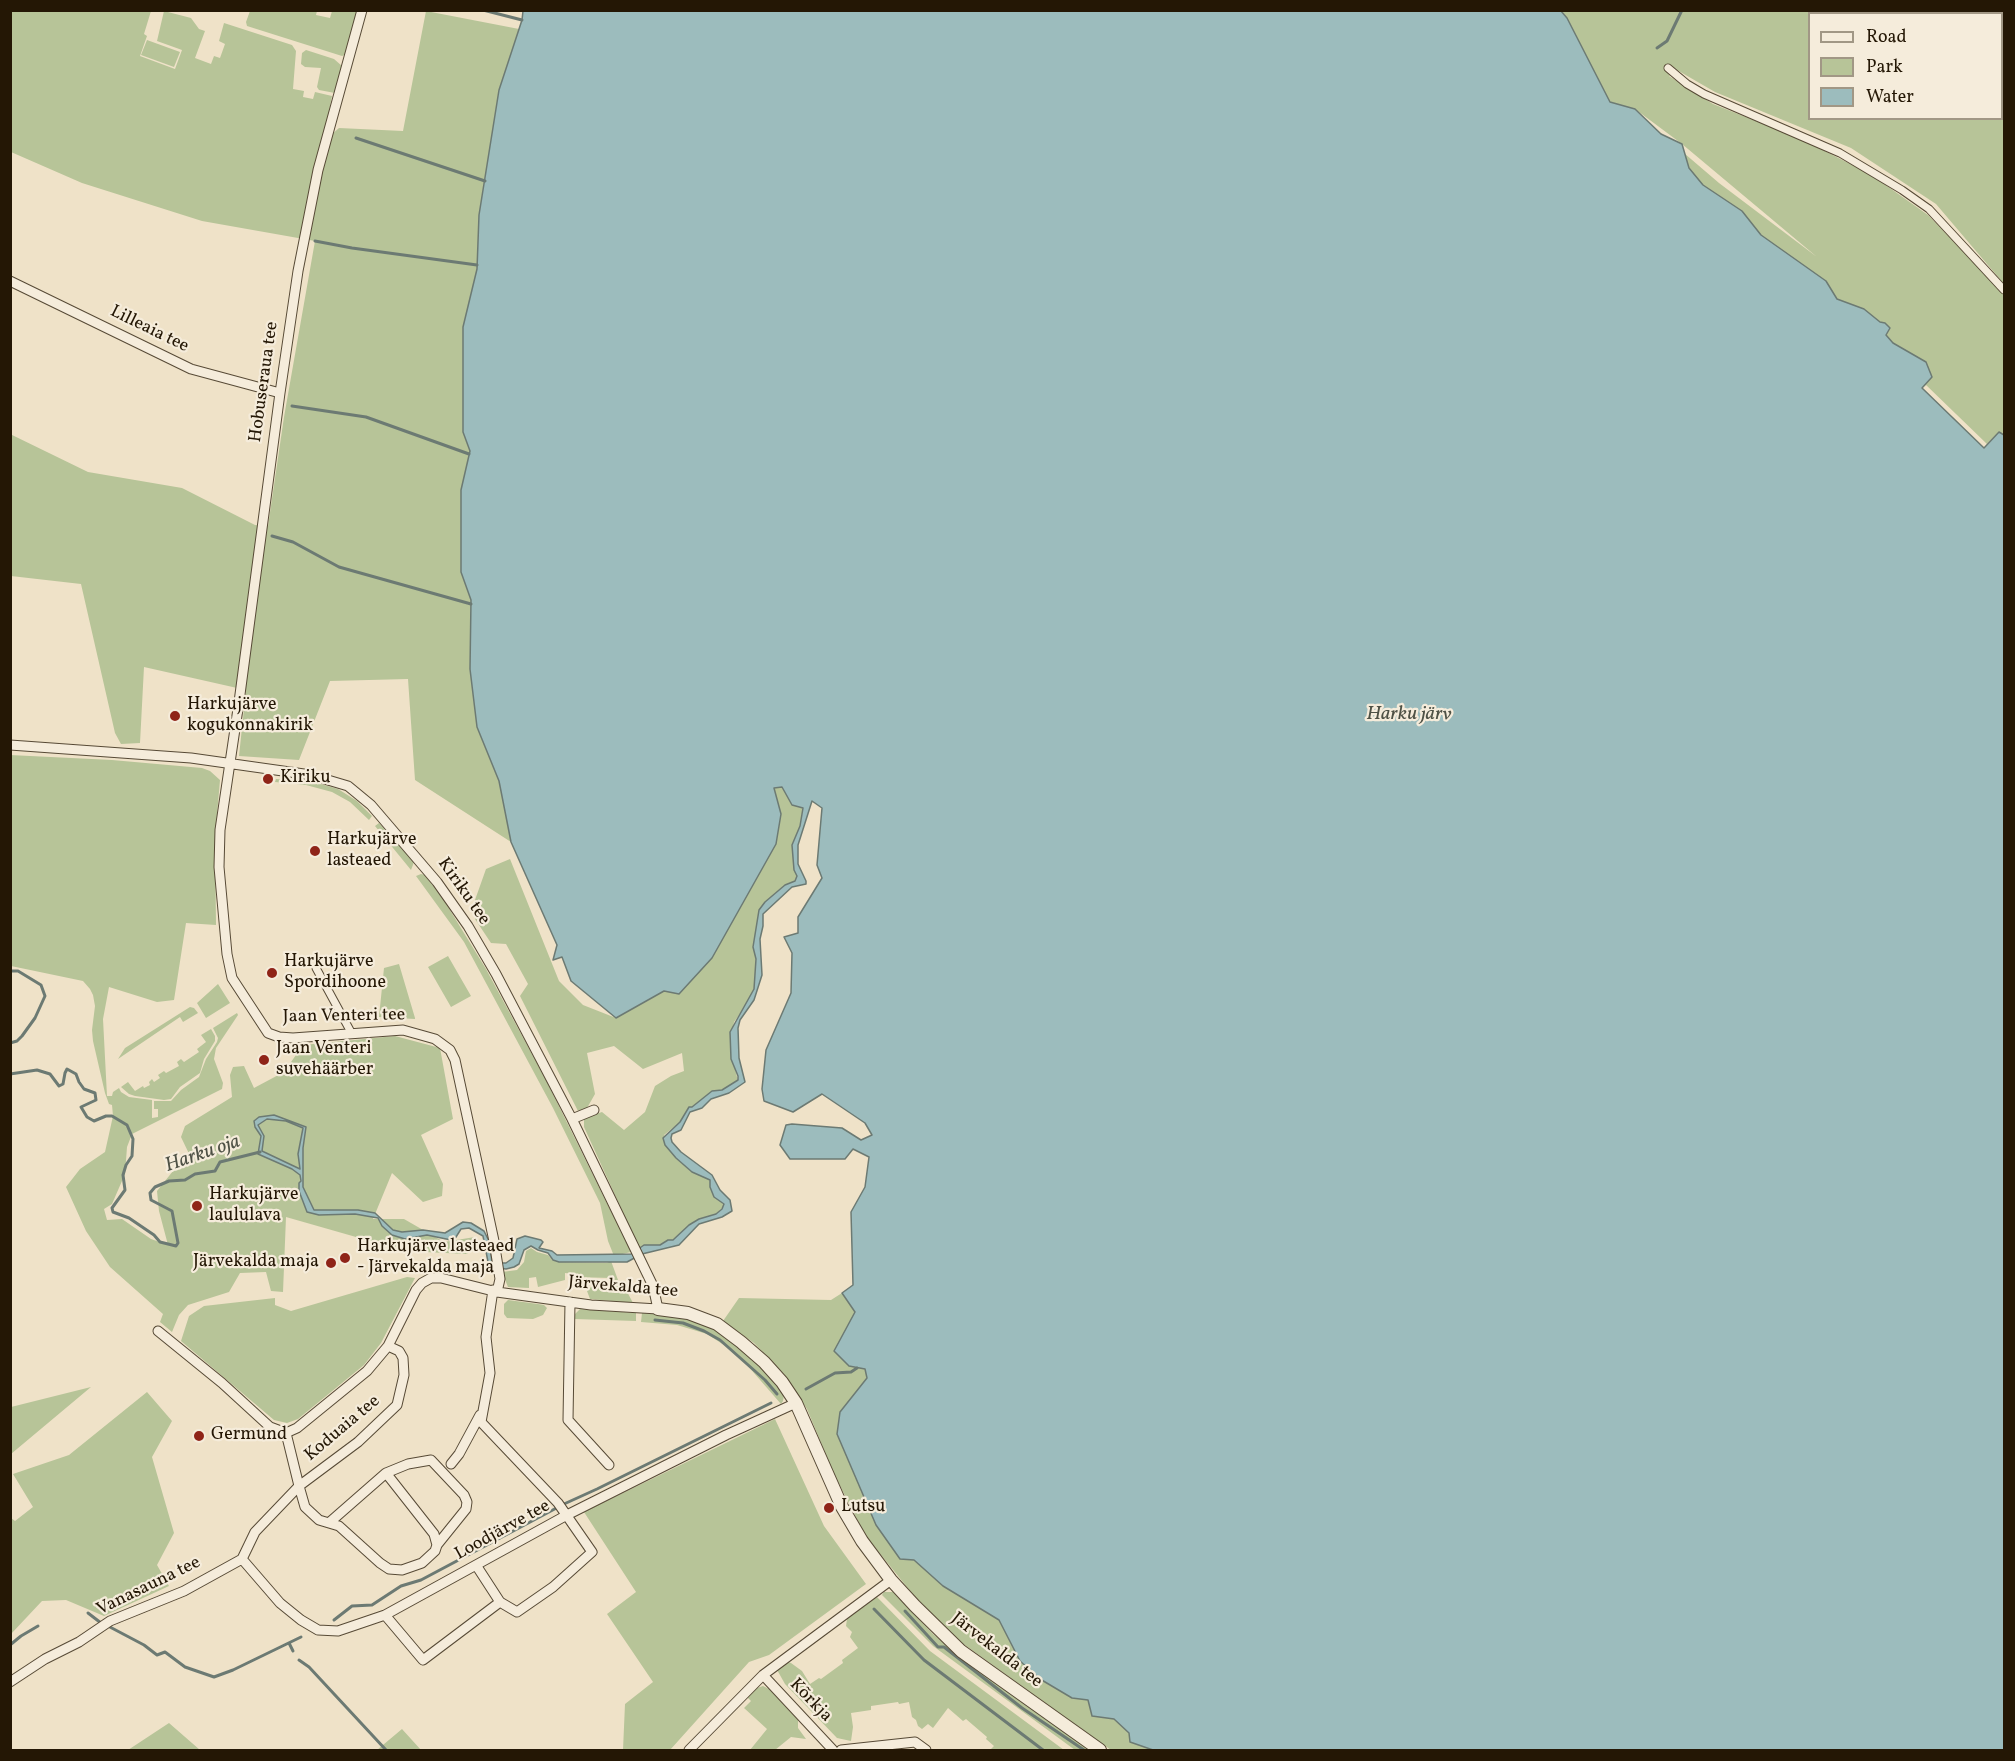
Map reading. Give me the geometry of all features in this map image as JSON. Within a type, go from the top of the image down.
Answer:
[{"type":"street","name":"Hobuseraua tee","points":[[229,763],[241,691],[298,271],[318,170],[362,10]]},
{"type":"street","points":[[1668,68],[1687,84],[1704,94],[1840,153],[1902,190],[1929,209],[2004,290]]},
{"type":"street","name":"Lilleaia tee","points":[[10,281],[190,369],[280,393]]},
{"type":"street","name":"Kiriku tee","points":[[10,745],[144,754],[229,763],[324,777],[348,786],[371,805],[424,864],[468,926],[496,974],[572,1119],[653,1286],[658,1309]]},
{"type":"street","name":"Jaan Venteri tee","points":[[229,763],[219,830],[219,858],[227,954],[232,978],[268,1033],[285,1038],[403,1030],[435,1039],[450,1050],[455,1060],[487,1204],[500,1279],[495,1291],[486,1337],[490,1373],[481,1413],[459,1454],[451,1464]]},
{"type":"street","points":[[316,968],[352,1034]]},
{"type":"street","points":[[572,1119],[594,1110]]},
{"type":"street","name":"Järvekalda tee","points":[[286,1433],[297,1428],[367,1371],[388,1346],[422,1283],[431,1278],[441,1278],[495,1291],[570,1302],[688,1313],[717,1324],[764,1362],[782,1382],[796,1403],[851,1524],[891,1580],[962,1651],[1100,1750]]},
{"type":"street","points":[[570,1302],[568,1420],[609,1465]]},
{"type":"street","points":[[158,1331],[222,1383],[270,1427],[286,1433]]},
{"type":"street","name":"Koduaia tee","points":[[286,1433],[299,1486],[358,1442],[397,1405],[404,1375],[403,1358],[399,1351],[388,1346]]},
{"type":"street","name":"Loodjärve tee","points":[[242,1559],[280,1603],[318,1630],[338,1631],[385,1615],[476,1565],[563,1510],[796,1403]]},
{"type":"street","points":[[476,1565],[500,1602],[517,1612],[553,1587],[592,1552],[563,1510],[481,1422],[481,1413]]},
{"type":"street","points":[[242,1559],[255,1532],[299,1486],[305,1506],[319,1520],[339,1526],[389,1569],[402,1570],[422,1563],[435,1551],[437,1545],[466,1509],[467,1502],[464,1495],[431,1460],[408,1464],[386,1473],[330,1522]]},
{"type":"street","points":[[386,1473],[434,1534],[437,1545]]},
{"type":"street","name":"Vanasauna tee","points":[[10,1683],[45,1659],[79,1642],[110,1621],[184,1591],[242,1559]]},
{"type":"street","points":[[690,1750],[763,1675],[891,1580]]},
{"type":"street","points":[[385,1615],[423,1660],[500,1602]]},
{"type":"street","name":"Kõrkja","points":[[763,1675],[833,1750]]},
{"type":"street","points":[[841,1750],[915,1742],[926,1750]]},
{"type":"green space","points":[[11,11],[151,11],[144,34],[147,36],[140,56],[175,69],[182,50],[157,41],[164,11],[191,18],[199,29],[205,31],[195,58],[211,64],[214,56],[220,58],[225,44],[219,41],[224,23],[292,45],[296,51],[293,89],[304,91],[303,97],[313,99],[315,92],[332,96],[323,142],[339,128],[403,131],[426,11],[519,29],[499,90],[479,215],[477,269],[463,327],[463,432],[470,451],[461,490],[461,572],[471,600],[470,669],[477,727],[499,781],[511,842],[415,780],[408,679],[330,681],[299,760],[239,756],[246,690],[144,667],[140,743],[121,744],[115,733],[81,584],[11,576],[10,434],[88,472],[182,488],[255,525],[268,526],[284,417],[315,241],[202,221],[82,183],[11,152]]},
{"type":"green space","points":[[250,11],[317,11],[316,15],[330,18],[332,11],[358,11],[347,54],[342,56],[247,26]]},
{"type":"green space","points":[[1561,11],[2004,11],[2004,284],[1936,204],[1851,148],[1715,92],[1677,70],[1669,76],[1713,104],[1801,139],[1870,174],[1928,215],[2004,294],[2004,435],[1999,432],[1987,444],[1926,385],[1922,388],[1886,335],[1890,328],[1841,346],[1606,106],[1636,112],[1719,183],[1817,257],[1682,144],[1635,109],[1610,102],[1567,18]]},
{"type":"green space","points":[[147,40],[180,52],[174,67],[141,55]]},
{"type":"green space","points":[[306,50],[334,59],[342,66],[335,93],[319,90],[317,87],[321,68],[305,67],[301,64],[302,53]]},
{"type":"green space","points":[[10,755],[112,760],[202,768],[210,771],[220,780],[215,838],[216,925],[186,923],[174,1000],[157,1002],[109,987],[103,1019],[107,1096],[112,1096],[113,1092],[119,1088],[129,1097],[152,1100],[152,1118],[158,1117],[158,1109],[154,1109],[154,1101],[171,1101],[181,1090],[199,1077],[206,1059],[217,1042],[218,1038],[213,1028],[237,1013],[238,1015],[216,1048],[214,1059],[223,1083],[222,1089],[132,1134],[127,1147],[125,1174],[112,1204],[104,1209],[107,1220],[122,1219],[151,1239],[168,1245],[159,1211],[157,1191],[173,1171],[192,1160],[181,1137],[185,1126],[232,1097],[230,1075],[233,1067],[244,1066],[254,1088],[284,1072],[303,1045],[395,1036],[440,1048],[453,1119],[421,1135],[443,1184],[442,1196],[423,1202],[392,1173],[373,1219],[404,1219],[444,1242],[475,1237],[481,1248],[466,1254],[405,1251],[286,1217],[283,1292],[271,1291],[266,1272],[240,1273],[229,1292],[188,1305],[179,1315],[172,1332],[160,1322],[163,1314],[110,1267],[86,1231],[66,1187],[80,1169],[105,1152],[113,1116],[112,1105],[109,1104],[105,1093],[93,1041],[95,1006],[90,989],[83,981],[11,966]]},
{"type":"green space","points":[[276,779],[314,782],[338,789],[357,801],[372,816],[369,820],[350,802],[332,792],[306,785],[275,782]]},
{"type":"green space","points":[[782,787],[792,805],[803,807],[800,826],[792,845],[794,869],[797,876],[795,881],[785,885],[765,902],[759,917],[753,947],[756,959],[754,989],[734,1022],[730,1049],[738,1081],[722,1090],[712,1092],[689,1107],[680,1122],[664,1135],[676,1158],[692,1172],[710,1180],[714,1197],[724,1206],[716,1214],[689,1225],[673,1240],[660,1245],[644,1245],[640,1250],[584,1127],[584,1118],[602,1112],[624,1130],[645,1112],[655,1086],[684,1071],[682,1053],[643,1069],[614,1046],[587,1053],[595,1094],[587,1108],[578,1111],[520,996],[528,984],[506,944],[491,943],[475,919],[475,900],[486,869],[510,859],[559,981],[583,1005],[616,1018],[664,991],[781,814],[774,788]]},
{"type":"green space","points":[[379,823],[414,862],[411,870],[375,826]]},
{"type":"green space","points":[[425,875],[445,902],[486,969],[547,1082],[631,1252],[614,1256],[608,1241],[600,1203],[553,1108],[464,942],[416,876]]},
{"type":"green space","points":[[448,956],[471,996],[451,1007],[428,967]]},
{"type":"green space","points":[[399,964],[415,1019],[379,1017],[384,968]]},
{"type":"green space","points":[[218,984],[230,1003],[206,1018],[197,1003]]},
{"type":"green space","points":[[190,1007],[198,1013],[183,1022],[180,1017],[118,1059],[125,1048]]},
{"type":"green space","points":[[211,1029],[215,1041],[204,1059],[200,1073],[180,1087],[171,1099],[135,1096],[121,1087],[128,1082],[135,1091],[150,1085],[149,1082],[152,1079],[154,1082],[160,1078],[158,1075],[164,1071],[166,1073],[179,1066],[177,1062],[181,1059],[184,1062],[199,1052],[197,1049],[206,1042],[201,1035]]},
{"type":"green space","points":[[531,1248],[558,1262],[607,1263],[611,1261],[618,1280],[574,1277],[573,1274],[565,1273],[565,1280],[538,1287],[536,1277],[529,1278],[529,1288],[508,1287],[502,1272],[517,1270],[524,1262],[526,1251]]},
{"type":"green space","points":[[407,1277],[415,1278],[381,1343],[364,1365],[298,1419],[287,1423],[274,1420],[181,1341],[189,1316],[204,1306],[275,1298],[275,1305],[291,1311]]},
{"type":"green space","points":[[592,1286],[624,1286],[633,1303],[590,1299],[587,1291]]},
{"type":"green space","points":[[842,1293],[855,1312],[867,1379],[840,1412],[914,1560],[943,1586],[999,1620],[1020,1661],[1072,1698],[1088,1700],[1092,1716],[1114,1719],[1153,1750],[1111,1750],[962,1643],[919,1602],[865,1535],[834,1474],[807,1409],[784,1374],[754,1343],[723,1321],[739,1298],[831,1300]]},
{"type":"green space","points":[[508,1300],[544,1305],[547,1308],[543,1315],[533,1319],[507,1318],[504,1314],[504,1304]]},
{"type":"green space","points":[[580,1309],[636,1313],[636,1321],[574,1319]]},
{"type":"green space","points":[[642,1313],[680,1316],[711,1327],[738,1346],[761,1367],[784,1395],[783,1401],[781,1404],[747,1365],[707,1334],[677,1325],[641,1322]]},
{"type":"green space","points":[[91,1387],[11,1454],[11,1407]]},
{"type":"green space","points":[[147,1392],[172,1421],[152,1457],[174,1533],[157,1565],[169,1586],[104,1616],[66,1600],[42,1601],[11,1634],[11,1518],[15,1521],[33,1507],[13,1474],[69,1455]]},
{"type":"green space","points":[[775,1419],[824,1526],[866,1584],[769,1655],[749,1662],[670,1750],[623,1750],[625,1704],[653,1682],[607,1614],[636,1592],[584,1512]]},
{"type":"green space","points":[[884,1592],[893,1592],[933,1634],[956,1653],[1090,1750],[1075,1750],[933,1646],[882,1595]]},
{"type":"green space","points":[[877,1597],[930,1651],[1064,1750],[990,1750],[994,1746],[986,1739],[987,1737],[966,1719],[963,1721],[948,1708],[933,1728],[928,1724],[922,1729],[912,1717],[909,1702],[871,1706],[871,1710],[851,1713],[853,1727],[851,1741],[837,1738],[785,1684],[776,1668],[786,1661],[802,1671],[810,1684],[821,1679],[843,1663],[842,1660],[858,1648],[850,1637],[852,1632],[846,1626],[847,1619]]},
{"type":"green space","points":[[763,1686],[769,1689],[798,1720],[798,1728],[806,1739],[791,1737],[775,1750],[750,1750],[767,1729],[744,1708],[751,1701],[747,1697]]},
{"type":"green space","points":[[169,1723],[200,1750],[128,1750]]},
{"type":"green space","points":[[402,1729],[421,1750],[377,1750]]},
{"type":"water","name":"Harku järv","points":[[523,11],[1561,11],[1567,18],[1610,102],[1635,109],[1661,134],[1682,144],[1689,168],[1703,185],[1742,211],[1761,235],[1826,281],[1837,299],[1864,309],[1880,322],[1885,323],[1890,328],[1886,335],[1893,343],[1926,362],[1932,377],[1922,388],[1984,448],[1999,432],[2004,435],[2004,1750],[1153,1750],[1130,1742],[1129,1733],[1114,1719],[1092,1716],[1088,1700],[1072,1698],[1040,1679],[1020,1661],[999,1620],[943,1586],[914,1560],[900,1559],[876,1525],[837,1434],[840,1412],[867,1378],[865,1369],[849,1366],[834,1351],[855,1312],[842,1293],[853,1285],[851,1212],[865,1187],[869,1157],[853,1149],[845,1159],[790,1159],[780,1145],[786,1125],[792,1124],[842,1128],[861,1140],[872,1135],[865,1123],[822,1094],[793,1112],[764,1101],[762,1089],[766,1050],[791,993],[792,953],[784,937],[798,933],[798,917],[822,878],[817,865],[822,808],[812,801],[798,845],[798,864],[806,884],[792,887],[763,914],[760,939],[762,975],[754,1000],[740,1020],[738,1028],[739,1058],[745,1082],[729,1093],[711,1099],[702,1108],[690,1112],[681,1130],[672,1134],[671,1138],[681,1152],[712,1175],[720,1190],[730,1200],[732,1211],[722,1217],[699,1224],[679,1245],[642,1254],[627,1262],[559,1262],[553,1260],[548,1253],[531,1246],[524,1250],[519,1264],[506,1269],[489,1267],[483,1236],[469,1228],[461,1229],[451,1240],[427,1235],[405,1239],[392,1235],[382,1226],[378,1218],[355,1214],[319,1215],[307,1212],[299,1191],[300,1175],[258,1154],[261,1136],[254,1121],[259,1117],[274,1115],[306,1127],[303,1148],[303,1187],[314,1210],[358,1210],[375,1213],[393,1230],[402,1232],[423,1230],[445,1233],[463,1222],[471,1223],[484,1231],[489,1241],[492,1262],[495,1263],[506,1263],[513,1258],[517,1239],[525,1236],[541,1240],[543,1242],[539,1248],[552,1251],[557,1255],[631,1254],[644,1245],[660,1245],[673,1240],[689,1225],[716,1214],[724,1204],[714,1197],[710,1180],[692,1172],[676,1158],[665,1145],[663,1138],[680,1122],[689,1107],[712,1091],[722,1090],[738,1080],[731,1059],[730,1032],[754,989],[756,959],[753,947],[759,910],[785,885],[795,881],[797,876],[794,870],[792,845],[800,826],[803,808],[792,805],[782,787],[774,788],[781,814],[776,844],[712,958],[679,994],[664,991],[616,1018],[571,981],[562,957],[553,960],[557,945],[511,842],[499,781],[477,727],[470,669],[471,600],[461,572],[461,490],[470,451],[463,432],[463,327],[477,269],[479,215],[499,90]],"holes":[[[267,1119],[286,1121],[303,1128],[298,1154],[300,1169],[262,1151],[264,1136],[258,1125]]]},
{"type":"waterway","points":[[483,10],[522,20]]},
{"type":"waterway","points":[[1657,48],[1667,41],[1682,10]]},
{"type":"waterway","points":[[356,138],[485,181]]},
{"type":"waterway","points":[[315,241],[477,265]]},
{"type":"waterway","points":[[292,406],[366,417],[469,454]]},
{"type":"waterway","points":[[272,536],[293,542],[339,567],[471,604]]},
{"type":"waterway","name":"Harku oja","points":[[10,971],[18,971],[41,985],[45,996],[35,1018],[22,1036],[10,1043]]},
{"type":"waterway","name":"Harku oja","points":[[10,1074],[37,1070],[50,1074],[59,1086],[63,1084],[67,1069],[76,1074],[84,1089],[95,1093],[96,1100],[81,1107],[87,1117],[94,1121],[112,1116],[127,1125],[133,1139],[132,1156],[123,1175],[125,1190],[112,1208],[113,1212],[129,1218],[154,1235],[160,1242],[176,1246],[178,1243],[172,1211],[151,1200],[150,1193],[155,1187],[169,1181],[185,1180],[195,1174],[215,1171],[220,1162],[260,1152]]},
{"type":"waterway","points":[[655,1320],[683,1323],[720,1340],[765,1380],[777,1394]]},
{"type":"waterway","points":[[806,1389],[835,1373],[851,1372],[857,1368]]},
{"type":"waterway","points":[[334,1620],[352,1606],[372,1605],[401,1586],[421,1580],[564,1504],[771,1403]]},
{"type":"waterway","points":[[874,1609],[924,1660],[1043,1750]]},
{"type":"waterway","points":[[905,1611],[938,1647],[944,1647],[1022,1708],[1084,1750]]},
{"type":"waterway","points":[[88,1613],[101,1623]]},
{"type":"waterway","points":[[10,1645],[38,1626]]},
{"type":"waterway","points":[[108,1626],[144,1645],[157,1655],[165,1652],[185,1667],[214,1677],[301,1637]]},
{"type":"waterway","points":[[289,1643],[293,1651]]},
{"type":"waterway","points":[[299,1660],[309,1667],[386,1750]]},
{"type":"place","name":"Harkujärve kogukonnakirik","points":[[175,716]]},
{"type":"place","name":"Kiriku","points":[[268,779]]},
{"type":"place","name":"Harkujärve lasteaed","points":[[315,851]]},
{"type":"place","name":"Harkujärve Spordihoone","points":[[272,973]]},
{"type":"place","name":"Jaan Venteri suvehäärber","points":[[264,1060]]},
{"type":"place","name":"Harkujärve laululava","points":[[197,1206]]},
{"type":"place","name":"Harkujärve lasteaed - Järvekalda maja","points":[[345,1258]]},
{"type":"place","name":"Järvekalda maja","points":[[331,1263]]},
{"type":"place","name":"Germund","points":[[199,1436]]},
{"type":"place","name":"Lutsu","points":[[829,1508]]}]
